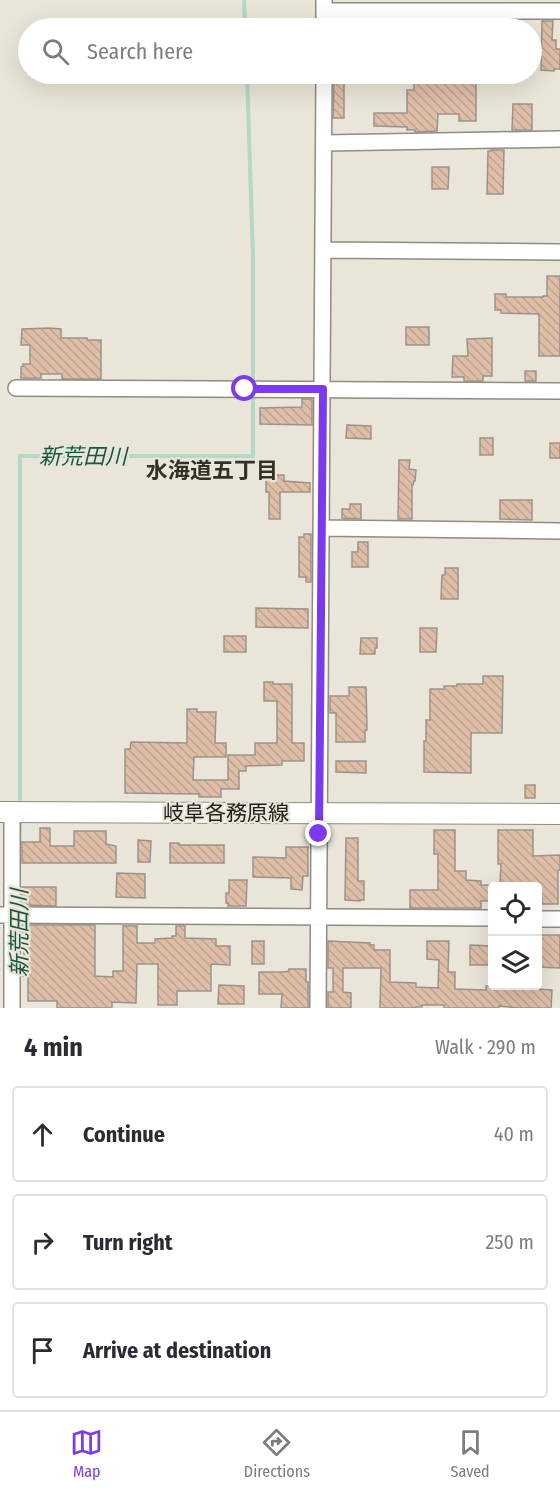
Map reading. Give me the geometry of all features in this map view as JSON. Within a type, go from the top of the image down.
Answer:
[{"type":"main road","name":"岐阜各務原線","points":[[6,812],[560,814]]},
{"type":"street","points":[[324,6],[560,11]]},
{"type":"street","points":[[318,1008],[324,84]]},
{"type":"street","points":[[324,143],[560,139]]},
{"type":"street","points":[[323,250],[560,252]]},
{"type":"street","points":[[16,388],[560,391]]},
{"type":"street","points":[[322,528],[560,531]]},
{"type":"street","points":[[6,812],[13,915],[12,1008]]},
{"type":"street","points":[[13,915],[488,918]]},
{"type":"street","points":[[542,919],[560,919]]},
{"type":"building","points":[[542,21],[553,21],[552,40],[556,40],[556,49],[560,49],[560,69],[554,69],[554,71],[542,70]]},
{"type":"building","points":[[334,84],[344,84],[344,118],[333,118]]},
{"type":"building","points":[[414,84],[476,84],[476,121],[459,121],[459,114],[438,114],[437,131],[415,132],[415,130],[407,130],[407,127],[374,126],[374,113],[407,113],[407,90],[414,90]]},
{"type":"building","points":[[513,104],[532,104],[532,130],[512,130]]},
{"type":"building","points":[[504,150],[503,194],[487,194],[488,151]]},
{"type":"building","points":[[432,167],[449,167],[448,189],[432,189]]},
{"type":"building","points":[[547,276],[560,276],[560,356],[539,356],[539,314],[501,313],[501,310],[495,310],[495,294],[506,294],[506,297],[547,296]]},
{"type":"building","points":[[406,327],[429,327],[429,345],[406,345]]},
{"type":"building","points":[[22,329],[61,329],[61,338],[101,340],[101,379],[62,379],[62,374],[41,374],[41,378],[21,378],[21,367],[23,364],[30,364],[30,345],[21,345]]},
{"type":"building","points":[[492,338],[492,376],[483,376],[483,381],[464,381],[464,377],[452,377],[453,356],[468,356],[467,339]]},
{"type":"building","points":[[525,371],[536,371],[536,381],[525,381]]},
{"type":"building","points":[[302,399],[312,399],[312,425],[260,424],[260,408],[302,407]]},
{"type":"building","points":[[347,425],[371,426],[371,439],[346,438]]},
{"type":"building","points":[[480,438],[493,438],[493,455],[480,455]]},
{"type":"building","points":[[550,443],[560,443],[560,458],[550,458]]},
{"type":"building","points":[[399,460],[410,460],[409,469],[416,470],[415,481],[412,485],[412,519],[398,519]]},
{"type":"building","points":[[266,475],[284,475],[284,481],[310,483],[310,492],[280,492],[280,519],[269,519],[269,492],[266,492]]},
{"type":"building","points":[[500,500],[532,500],[532,520],[500,519]]},
{"type":"building","points":[[350,504],[361,504],[361,519],[342,518],[342,509],[350,509]]},
{"type":"building","points":[[304,534],[311,534],[311,582],[306,582],[306,577],[299,577],[299,537],[304,537]]},
{"type":"building","points":[[358,542],[368,542],[368,567],[352,567],[352,552],[358,552]]},
{"type":"building","points":[[445,568],[458,568],[458,599],[441,599],[442,575],[445,575]]},
{"type":"building","points":[[256,608],[308,609],[308,628],[256,627]]},
{"type":"building","points":[[420,628],[437,628],[436,652],[420,652]]},
{"type":"building","points":[[224,636],[246,636],[246,652],[224,652]]},
{"type":"building","points":[[361,638],[377,638],[375,654],[360,654]]},
{"type":"building","points":[[483,676],[503,676],[502,733],[471,733],[471,773],[424,772],[426,720],[430,720],[430,689],[444,689],[444,686],[457,686],[457,684],[483,684]]},
{"type":"building","points":[[264,682],[292,684],[292,743],[304,743],[304,761],[282,761],[282,765],[246,766],[246,771],[239,771],[239,789],[221,789],[221,797],[199,797],[199,794],[125,793],[125,749],[130,749],[131,742],[187,743],[187,709],[197,709],[197,712],[216,712],[215,743],[226,743],[226,757],[194,757],[193,780],[228,780],[228,755],[255,755],[255,743],[277,743],[277,701],[264,701]]},
{"type":"building","points":[[349,687],[366,687],[365,742],[336,742],[336,713],[330,713],[330,696],[349,696]]},
{"type":"building","points":[[336,761],[366,761],[366,773],[336,772]]},
{"type":"building","points":[[525,785],[535,785],[535,798],[525,798]]},
{"type":"building","points":[[40,828],[50,828],[50,846],[74,846],[74,831],[106,831],[106,844],[116,846],[116,863],[22,863],[22,842],[40,842]]},
{"type":"building","points":[[434,830],[455,830],[455,871],[466,871],[466,880],[481,881],[481,885],[488,885],[488,901],[481,901],[481,908],[410,908],[410,890],[438,890],[438,854],[434,854]]},
{"type":"building","points":[[498,830],[533,830],[533,856],[560,855],[558,904],[542,904],[542,882],[500,882],[501,864],[498,864]]},
{"type":"building","points":[[346,838],[358,838],[358,881],[364,881],[364,900],[345,900]]},
{"type":"building","points":[[138,840],[151,841],[150,862],[138,862]]},
{"type":"building","points":[[170,843],[224,845],[224,863],[170,863]]},
{"type":"building","points":[[286,847],[308,847],[308,876],[303,876],[302,890],[291,889],[291,878],[253,877],[253,857],[286,858]]},
{"type":"building","points":[[117,873],[145,874],[145,898],[116,897]]},
{"type":"building","points":[[229,880],[247,880],[246,906],[228,906],[226,903]]},
{"type":"building","points":[[22,887],[56,887],[56,906],[22,905]]},
{"type":"building","points":[[22,925],[95,925],[95,976],[113,977],[113,971],[123,971],[123,926],[137,926],[137,943],[155,943],[155,939],[176,936],[176,926],[185,926],[185,938],[216,939],[216,946],[230,946],[230,965],[211,964],[211,991],[177,991],[177,1005],[158,1005],[158,964],[137,964],[136,1003],[112,1002],[112,1008],[57,1008],[57,1001],[28,1001],[28,976],[22,976],[24,941],[22,941]]},
{"type":"building","points":[[542,935],[560,935],[560,968],[542,967]]},
{"type":"building","points":[[252,941],[264,941],[264,964],[252,964]]},
{"type":"building","points":[[328,941],[370,943],[374,945],[374,950],[390,950],[390,982],[416,983],[416,987],[438,988],[439,960],[427,959],[427,941],[449,941],[448,972],[455,972],[455,989],[486,990],[488,986],[488,990],[552,990],[551,1008],[499,1006],[499,1008],[444,1008],[444,1005],[422,1005],[416,1008],[380,1008],[381,968],[343,968],[343,992],[351,993],[351,1008],[328,1008],[328,992],[333,992],[333,968],[328,968]]},
{"type":"building","points":[[470,945],[488,946],[488,965],[470,965]]},
{"type":"building","points":[[289,969],[306,969],[308,1008],[281,1008],[282,994],[259,994],[259,972],[283,972]]},
{"type":"building","points":[[219,985],[244,986],[244,1004],[218,1004]]},
{"type":"waterway","name":"新荒田川","points":[[244,0],[245,18]]},
{"type":"waterway","name":"新荒田川","points":[[247,84],[253,257],[253,385]]},
{"type":"waterway","name":"新荒田川","points":[[20,801],[20,456],[253,456],[253,392]]},
{"type":"waterway","name":"新荒田川","points":[[19,860],[20,823]]},
{"type":"district","name":"水海道五丁目","points":[[212,470]]},
{"type":"route","points":[[245,389],[323,389],[319,834]]}]
